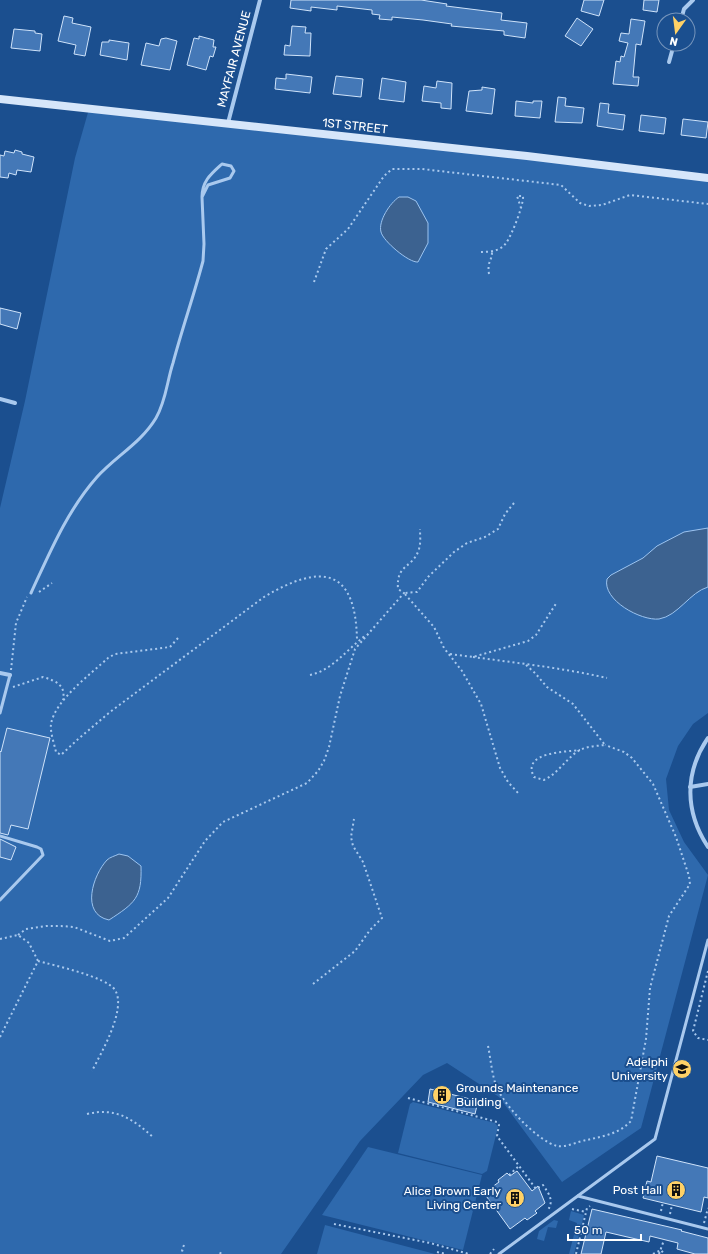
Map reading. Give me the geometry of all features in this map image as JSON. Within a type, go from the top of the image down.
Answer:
[{"type":"street","name":"MAYFAIR AVENUE","points":[[227,124],[260,0]]},
{"type":"street","points":[[683,12],[684,9],[693,0]]},
{"type":"street","points":[[669,62],[672,52]]},
{"type":"street","name":"1ST STREET","points":[[0,99],[527,156],[708,178]]},
{"type":"street","points":[[0,399],[15,403]]},
{"type":"street","points":[[0,673],[10,675]]},
{"type":"street","points":[[708,738],[694,764],[690,787],[690,800],[694,821],[708,847]]},
{"type":"street","points":[[690,787],[708,784]]},
{"type":"lane","points":[[31,592],[64,524],[81,497],[98,476],[147,431],[159,411],[164,399],[202,261],[204,244],[202,196],[202,186],[213,172],[222,164],[231,166],[234,171],[230,178],[208,185],[202,196]]},
{"type":"lane","points":[[0,713],[10,675]]},
{"type":"lane","points":[[0,836],[37,846],[41,849],[43,855],[0,900]]},
{"type":"lane","points":[[499,1254],[655,1139],[708,940]]},
{"type":"lane","points":[[578,1196],[708,1229]]},
{"type":"path","points":[[314,282],[326,249],[348,229],[384,176],[392,168],[422,169],[561,185],[580,203],[589,206],[602,205],[630,195],[708,204]]},
{"type":"path","points":[[481,252],[492,252],[506,243],[521,208],[523,196],[516,196],[521,208]]},
{"type":"path","points":[[489,274],[487,264],[492,256],[492,252]]},
{"type":"path","points":[[0,939],[18,934],[26,929],[46,926],[74,927],[110,941],[124,938],[168,898],[205,841],[223,822],[307,783],[318,771],[324,761],[329,747],[340,696],[349,668],[356,649],[367,634],[404,593],[417,592],[438,567],[467,543],[493,534],[498,529],[505,514],[514,503]]},
{"type":"path","points":[[420,529],[420,548],[416,556],[399,572],[397,580],[398,589],[404,593],[421,615],[434,627],[444,648],[462,671],[481,704],[500,768],[508,782],[518,793]]},
{"type":"path","points":[[6,688],[43,677],[61,684],[64,694],[51,724],[56,752],[61,755],[110,712],[264,597],[280,587],[317,576],[330,578],[342,585],[350,596],[355,610],[357,641]]},
{"type":"path","points":[[10,675],[13,663],[16,623],[25,600],[31,592],[36,593],[46,589],[52,583]]},
{"type":"path","points":[[472,657],[528,641],[536,635],[556,602]]},
{"type":"path","points":[[310,675],[328,668],[357,641],[367,634]]},
{"type":"path","points":[[62,701],[108,658],[115,654],[170,647],[178,638]]},
{"type":"path","points":[[450,654],[569,670],[607,678]]},
{"type":"path","points":[[526,665],[536,673],[547,688],[573,704],[605,745]]},
{"type":"path","points":[[488,1046],[498,1090],[526,1124],[540,1137],[550,1143],[559,1147],[600,1137],[617,1132],[631,1121],[646,1039],[650,988],[669,916],[690,884],[689,876],[676,837],[653,784],[632,758],[624,752],[605,745],[590,746],[580,750],[550,754],[539,758],[532,766],[534,777],[544,780],[551,777],[580,750]]},
{"type":"path","points":[[312,984],[355,951],[370,930],[382,918],[363,862],[353,846],[351,837],[354,819]]},
{"type":"path","points":[[18,934],[29,943],[38,961],[89,976],[110,984],[116,991],[118,1004],[116,1018],[92,1071]]},
{"type":"path","points":[[0,1037],[38,961]]},
{"type":"path","points":[[708,971],[693,1031],[696,1036],[708,1040]]},
{"type":"path","points":[[408,1098],[497,1122],[500,1125],[497,1136],[536,1189],[543,1185],[551,1196],[551,1204],[543,1214]]},
{"type":"path","points":[[88,1114],[107,1110],[117,1113],[144,1128],[154,1138]]},
{"type":"path","points":[[509,1175],[519,1166]]},
{"type":"path","points":[[660,1211],[662,1202]]},
{"type":"path","points":[[670,1214],[672,1205]]},
{"type":"path","points":[[572,1208],[586,1212]]},
{"type":"path","points":[[576,1254],[588,1208]]},
{"type":"path","points":[[703,1228],[708,1208]]},
{"type":"path","points":[[334,1224],[430,1243],[469,1254]]},
{"type":"path","points":[[660,1254],[664,1240]]},
{"type":"path","points":[[184,1245],[182,1250],[184,1254]]},
{"type":"path","points":[[490,1254],[496,1248]]},
{"type":"path","points":[[220,1254],[222,1250]]},
{"type":"path","points":[[653,1254],[661,1250]]},
{"type":"path","points":[[661,1250],[664,1254]]},
{"type":"path","points":[[437,1252],[446,1254]]},
{"type":"shaded area","points":[[89,109],[708,176],[708,713],[693,724],[678,746],[666,779],[669,810],[684,842],[708,875],[641,1128],[562,1182],[499,1097],[447,1063],[423,1075],[360,1141],[281,1254],[0,1254],[0,508],[25,401],[75,158]]},
{"type":"shaded area","points":[[399,197],[408,197],[416,201],[428,223],[428,243],[418,262],[409,259],[397,251],[386,241],[381,232],[381,223],[383,218],[392,203]]},
{"type":"shaded area","points":[[708,528],[708,587],[695,594],[678,609],[666,617],[651,619],[633,613],[624,608],[610,594],[607,587],[607,579],[611,575],[643,558],[657,546],[684,532]]},
{"type":"shaded area","points":[[119,854],[128,856],[141,866],[140,886],[135,899],[131,904],[109,920],[100,916],[94,910],[92,893],[97,875],[102,867],[108,859]]},
{"type":"shaded area","points":[[413,1102],[495,1123],[498,1127],[487,1171],[482,1174],[398,1153],[410,1104]]},
{"type":"shaded area","points":[[368,1147],[482,1175],[463,1250],[322,1215]]},
{"type":"shaded area","points":[[571,1211],[584,1215],[574,1254],[569,1254],[577,1223],[569,1220]]},
{"type":"shaded area","points":[[554,1220],[558,1221],[556,1228],[548,1227],[544,1241],[537,1239],[539,1231]]},
{"type":"shaded area","points":[[325,1225],[435,1254],[317,1254]]},
{"type":"building","points":[[291,0],[421,0],[447,4],[446,6],[502,13],[501,20],[527,23],[525,38],[504,35],[504,31],[451,26],[452,24],[423,20],[392,17],[392,20],[379,19],[380,15],[372,14],[372,10],[337,6],[337,10],[311,7],[311,11],[290,8]]},
{"type":"building","points":[[584,0],[604,0],[599,16],[581,11]]},
{"type":"building","points":[[644,0],[659,0],[657,12],[643,10]]},
{"type":"building","points":[[64,16],[73,18],[72,23],[91,27],[85,56],[74,54],[76,45],[58,41]]},
{"type":"building","points":[[577,18],[593,29],[581,46],[565,36]]},
{"type":"building","points":[[631,19],[645,21],[641,45],[636,44],[633,77],[639,77],[638,86],[613,84],[616,61],[620,62],[621,56],[624,57],[628,43],[619,41],[621,33],[629,34]]},
{"type":"building","points":[[292,26],[306,27],[305,33],[311,33],[310,56],[284,55],[285,45],[290,46]]},
{"type":"building","points":[[14,29],[35,31],[35,33],[42,34],[40,51],[11,48]]},
{"type":"building","points":[[199,36],[214,40],[213,47],[216,47],[213,57],[210,56],[206,70],[187,65],[194,38],[199,39]]},
{"type":"building","points":[[166,38],[177,41],[170,70],[141,65],[146,43],[159,46],[161,39]]},
{"type":"building","points":[[109,40],[129,43],[127,60],[100,55],[102,42],[109,42]]},
{"type":"building","points":[[286,74],[312,77],[310,93],[275,89],[276,78],[286,79]]},
{"type":"building","points":[[336,76],[363,79],[361,97],[333,94]]},
{"type":"building","points":[[382,78],[406,82],[404,102],[379,99]]},
{"type":"building","points":[[437,81],[452,83],[451,109],[441,108],[441,103],[422,101],[424,86],[436,88]]},
{"type":"building","points":[[482,87],[495,89],[492,114],[466,111],[469,91],[482,90]]},
{"type":"building","points":[[558,97],[566,98],[565,106],[584,108],[582,123],[555,122]]},
{"type":"building","points":[[516,101],[533,103],[533,101],[542,101],[540,118],[515,116]]},
{"type":"building","points":[[600,103],[609,104],[608,113],[625,115],[623,130],[597,126]]},
{"type":"building","points":[[641,115],[666,118],[664,134],[639,131]]},
{"type":"building","points":[[683,119],[708,122],[706,138],[681,135]]},
{"type":"building","points":[[15,150],[22,152],[22,154],[34,157],[31,172],[17,170],[16,175],[9,173],[8,178],[0,177],[0,155],[4,156],[5,151],[14,153]]},
{"type":"building","points":[[0,308],[21,313],[17,329],[0,324]]},
{"type":"building","points":[[7,728],[50,738],[28,829],[11,825],[8,835],[0,833],[0,751],[1,752]]},
{"type":"building","points":[[0,839],[16,847],[11,860],[0,857]]},
{"type":"building","name":"Grounds Maintenance Building","points":[[430,1089],[478,1101],[475,1114],[428,1102]]},
{"type":"building","name":"Post Hall","points":[[657,1156],[708,1168],[708,1198],[704,1197],[701,1212],[643,1198],[647,1181],[651,1182]]},
{"type":"building","name":"Alice Brown Early Living Center","points":[[517,1171],[532,1191],[538,1186],[545,1203],[535,1211],[537,1213],[527,1220],[525,1218],[510,1229],[484,1193],[499,1182],[498,1180],[507,1173],[510,1176]]},
{"type":"building","points":[[592,1209],[682,1230],[681,1231],[708,1238],[708,1254],[695,1254],[677,1249],[678,1243],[650,1236],[649,1242],[606,1232],[601,1254],[581,1254]]},
{"type":"place","name":"Adelphi University","points":[[682,1069]]},
{"type":"place","name":"Grounds Maintenance Building","points":[[442,1095]]},
{"type":"place","name":"Post Hall","points":[[676,1190]]},
{"type":"place","name":"Alice Brown Early Living Center","points":[[515,1198]]}]
